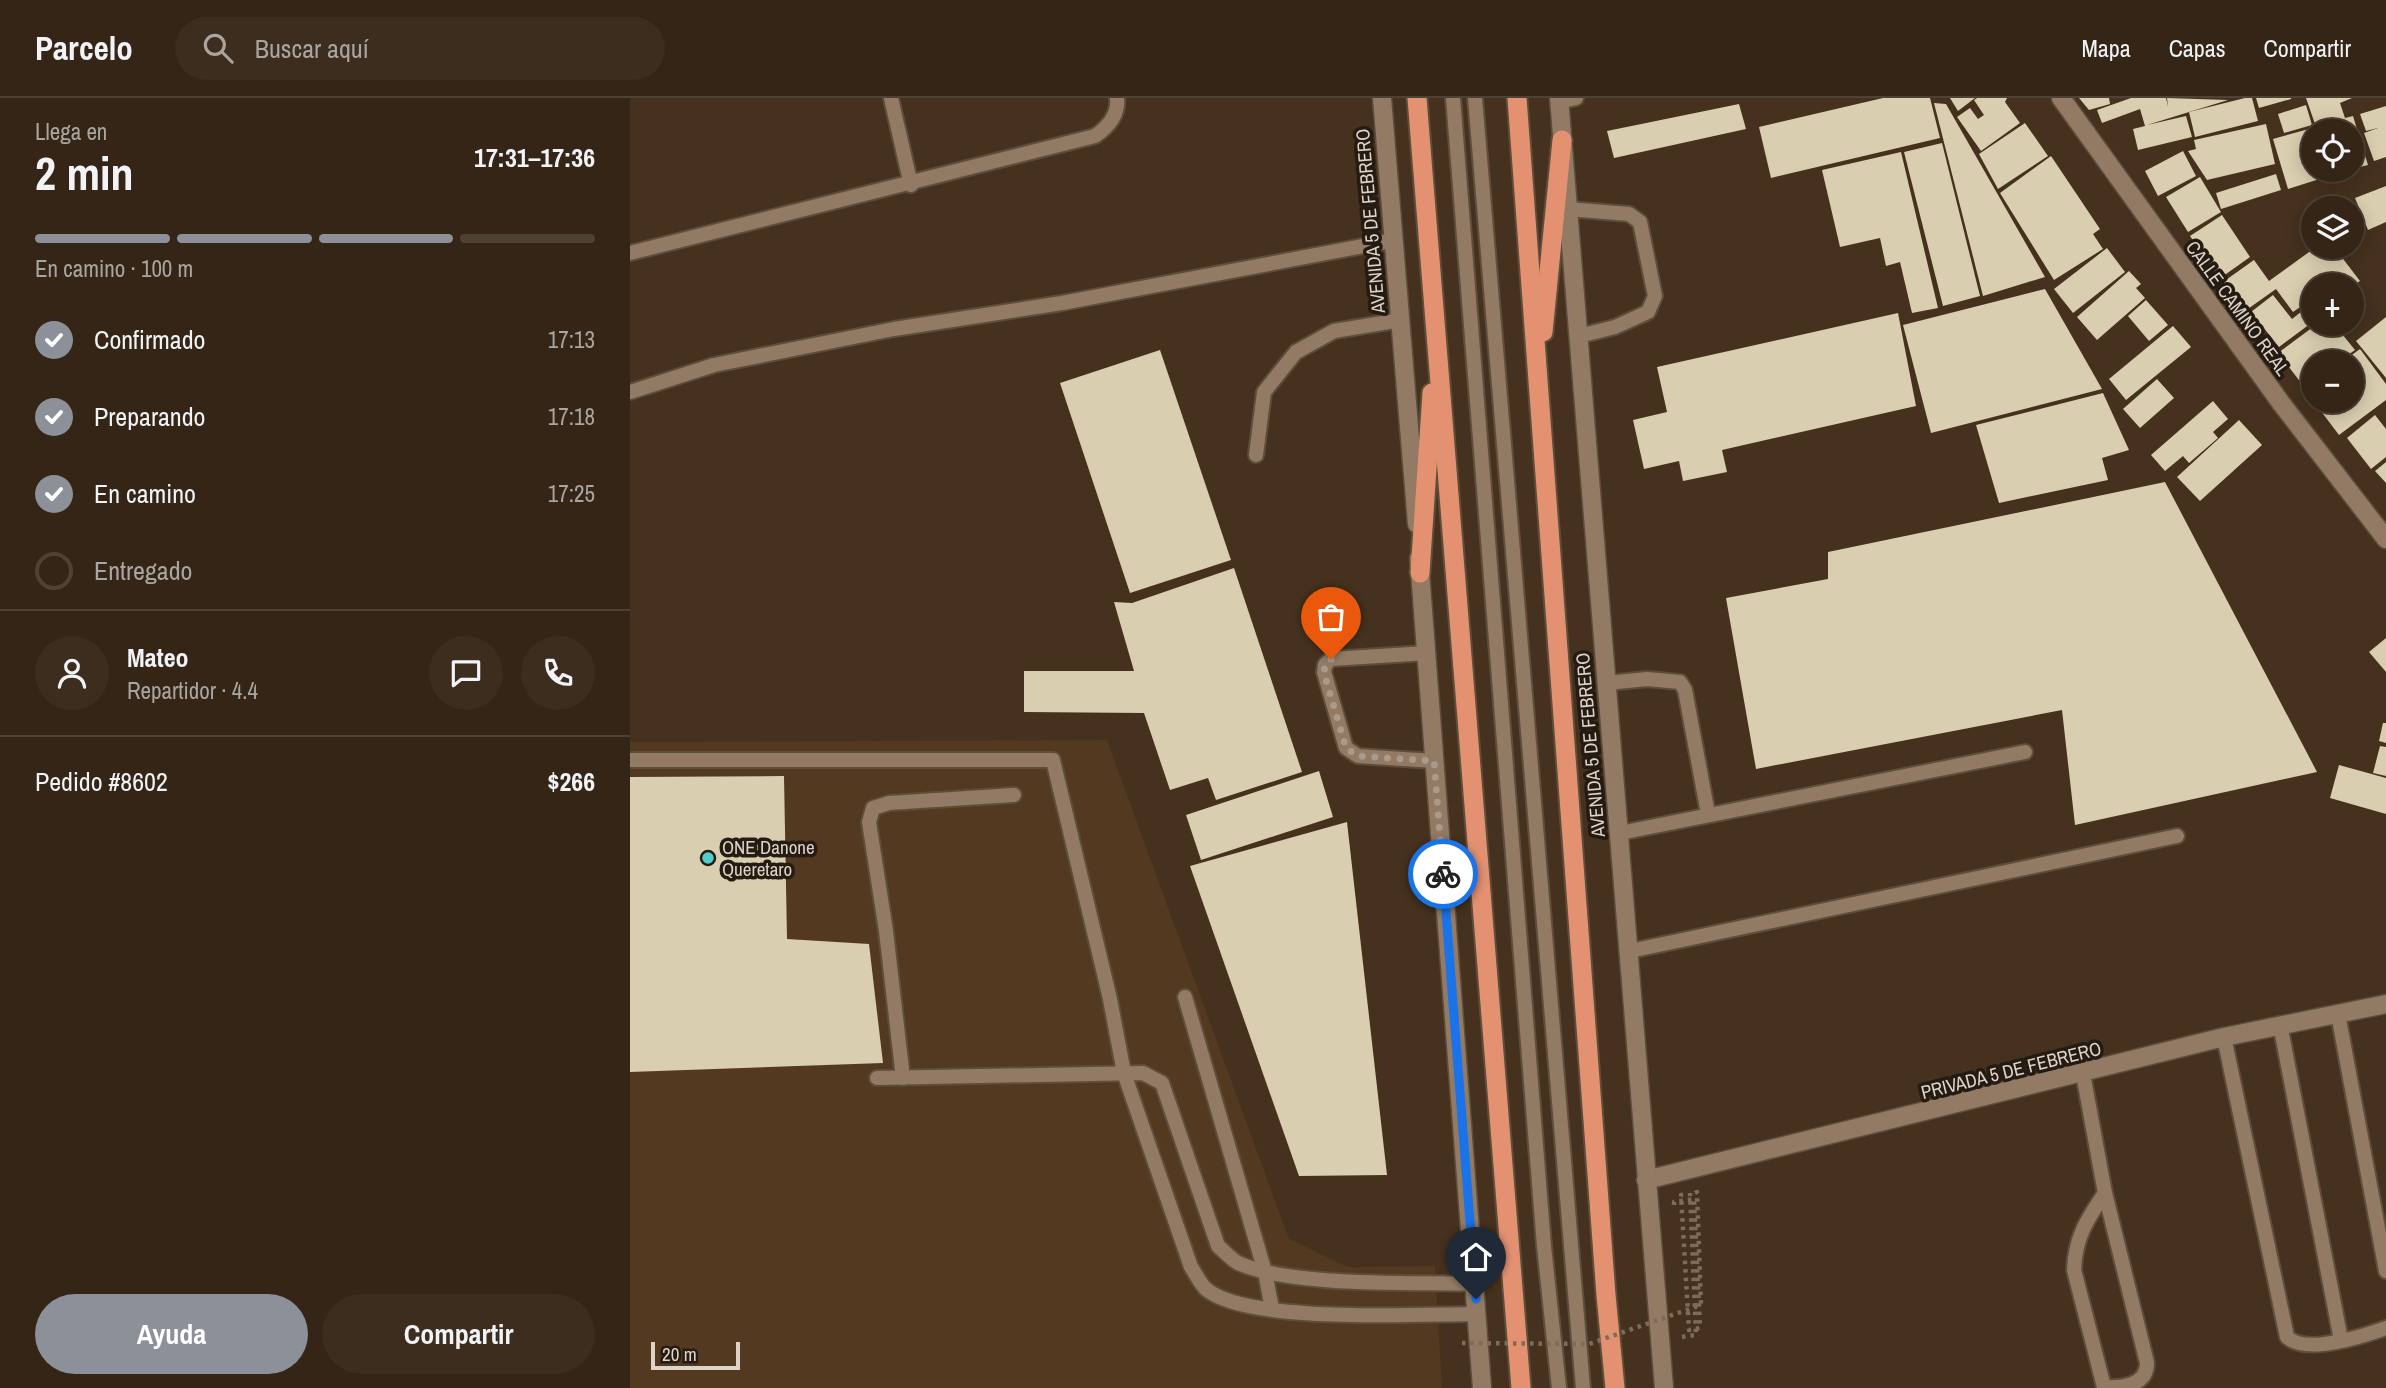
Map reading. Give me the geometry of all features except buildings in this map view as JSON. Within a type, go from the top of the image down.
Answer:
[{"type":"highway","points":[[1417,98],[1521,1388]]},
{"type":"highway","name":"AVENIDA 5 DE FEBRERO","points":[[1517,98],[1615,1388]]},
{"type":"highway","points":[[1538,385],[1562,140]]},
{"type":"highway","points":[[1420,573],[1437,329]]},
{"type":"main road","name":"AVENIDA 5 DE FEBRERO","points":[[1382,98],[1482,1388]]},
{"type":"main road","name":"CALLE CAMINO REAL","points":[[2061,98],[2281,403],[2386,539]]},
{"type":"main road","name":"AVENIDA 5 DE FEBRERO","points":[[1564,99],[1562,140],[1664,1388]]},
{"type":"main road","name":"PRIVADA 5 DE FEBRERO","points":[[1646,1180],[2224,1037],[2386,1004]]},
{"type":"lane","points":[[891,98],[911,185]]},
{"type":"lane","points":[[630,253],[911,185],[1095,136],[1109,127],[1118,104],[1117,98]]},
{"type":"lane","points":[[1453,98],[1544,1246],[1559,1388]]},
{"type":"lane","points":[[1475,98],[1583,1388]]},
{"type":"lane","points":[[1568,209],[1629,214],[1640,222],[1655,296],[1648,312],[1615,327],[1578,336]]},
{"type":"lane","points":[[630,392],[714,365],[881,331],[1062,303],[1395,240]]},
{"type":"lane","points":[[1256,455],[1264,392],[1296,352],[1334,331],[1401,320]]},
{"type":"lane","points":[[1427,653],[1331,659],[1325,665],[1324,673],[1346,748],[1358,756],[1434,761]]},
{"type":"lane","points":[[1607,683],[1647,679],[1680,682],[1685,690],[1708,814]]},
{"type":"lane","points":[[1620,833],[2025,752]]},
{"type":"lane","points":[[630,760],[1053,760],[1110,999],[1124,1073],[1191,1267],[1206,1289],[1233,1302],[1312,1314],[1476,1314]]},
{"type":"lane","points":[[903,1077],[886,931],[869,822],[873,808],[890,803],[1014,795]]},
{"type":"lane","points":[[1630,951],[2178,836]]},
{"type":"lane","points":[[1185,997],[1265,1272],[1272,1309]]},
{"type":"lane","points":[[2338,1014],[2386,1271]]},
{"type":"lane","points":[[2280,1024],[2342,1340]]},
{"type":"lane","points":[[2224,1037],[2287,1337],[2295,1344],[2315,1345],[2386,1328]]},
{"type":"lane","points":[[877,1078],[1143,1073],[1162,1083],[1218,1245],[1236,1262],[1265,1272],[1313,1278],[1475,1284]]},
{"type":"lane","points":[[2083,1074],[2105,1193],[2147,1363],[2147,1374],[2143,1380],[2115,1387],[2104,1387],[2074,1270],[2074,1251],[2081,1228],[2105,1193]]},
{"type":"path","points":[[1679,1310],[1680,1338],[1696,1335],[1689,1171]]},
{"type":"path","points":[[1462,1343],[1589,1344],[1701,1305],[1697,1192],[1681,1195],[1682,1209],[1683,1222],[1684,1236],[1689,1330],[1700,1328],[1694,1199],[1684,1200],[1674,1202],[1676,1243]]},
{"type":"shaded area","points":[[1107,740],[1289,1239],[1348,1267],[1435,1266],[1442,1388],[630,1388],[630,742]]},
{"type":"way so far","points":[[1331,659],[1325,665],[1324,673],[1346,748],[1358,756],[1434,761],[1443,874]]},
{"type":"place","name":"ONE Danone Queretaro","points":[[708,858]]},
{"type":"route","points":[[1443,874],[1476,1299]]}]
